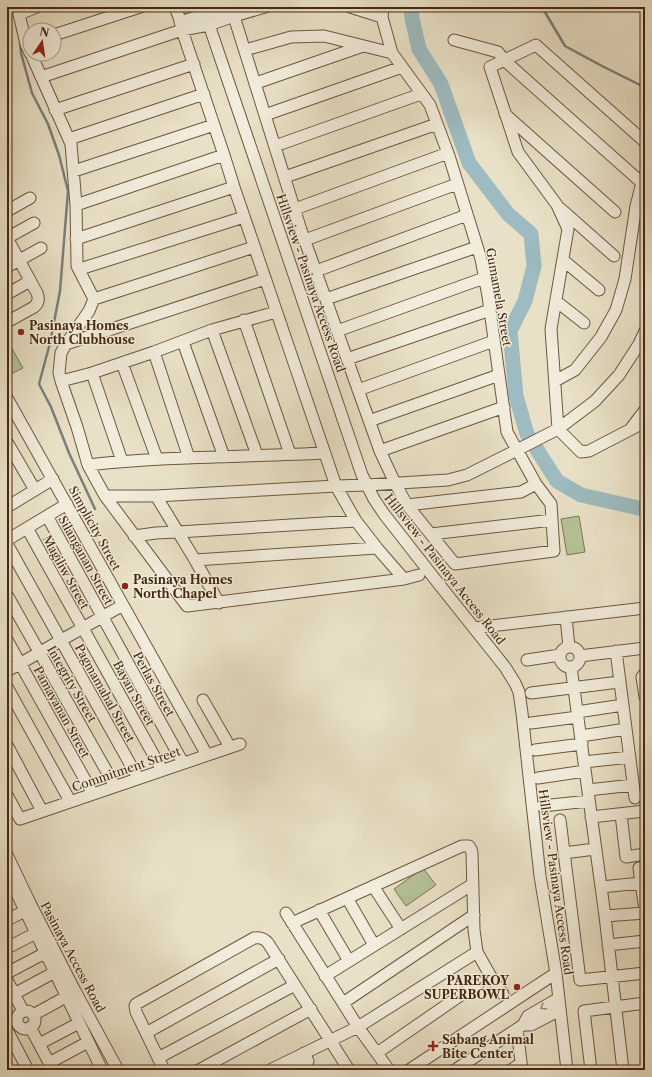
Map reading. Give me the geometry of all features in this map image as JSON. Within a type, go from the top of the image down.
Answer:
[{"type":"street","points":[[23,22],[20,10],[37,7]]},
{"type":"street","points":[[62,32],[140,7]]},
{"type":"street","points":[[175,7],[244,217],[336,486],[356,520],[377,548],[404,579]]},
{"type":"street","points":[[41,77],[206,16],[231,10],[265,7]]},
{"type":"street","points":[[350,7],[382,12]]},
{"type":"street","points":[[231,10],[256,83],[305,240],[347,360],[380,451],[407,504],[431,534],[552,520]]},
{"type":"street","name":"Gumamela Street","points":[[382,12],[392,53],[430,105],[448,153],[481,259],[490,310],[507,432],[521,448],[536,484],[551,504],[554,551],[455,564],[431,534]]},
{"type":"street","name":"Hillsview - Pasinaya Access Road","points":[[206,16],[367,485],[384,514],[505,668],[519,692],[540,876],[556,973],[567,1070]]},
{"type":"street","points":[[245,50],[291,37],[324,36],[392,53]]},
{"type":"street","points":[[454,40],[498,52],[504,60],[643,179],[636,206],[625,279],[616,310],[600,337],[575,370],[555,381]]},
{"type":"street","points":[[645,142],[536,44],[490,67],[518,152],[557,205],[568,229],[551,329],[558,428],[581,452],[588,451],[645,422]]},
{"type":"street","points":[[256,83],[363,46]]},
{"type":"street","points":[[35,62],[71,144],[76,205],[77,266],[80,269],[94,299],[89,312],[61,353],[59,373],[88,465],[105,496],[134,536],[187,606],[404,579],[419,575]]},
{"type":"street","points":[[55,110],[194,64]]},
{"type":"street","points":[[265,115],[402,67]]},
{"type":"street","points":[[69,139],[204,94]]},
{"type":"street","points":[[275,146],[421,94]]},
{"type":"street","points":[[505,114],[615,212]]},
{"type":"street","points":[[74,171],[214,124]]},
{"type":"street","points":[[285,177],[437,124]]},
{"type":"street","points":[[295,209],[448,153]]},
{"type":"street","points":[[76,205],[224,155]]},
{"type":"street","points":[[305,240],[457,184]]},
{"type":"street","points":[[76,239],[234,187]]},
{"type":"street","points":[[7,211],[30,198]]},
{"type":"street","points":[[557,205],[614,256]]},
{"type":"street","points":[[316,271],[467,216]]},
{"type":"street","points":[[80,269],[244,217]]},
{"type":"street","points":[[7,322],[36,305],[38,300],[37,293],[7,238],[34,223]]},
{"type":"street","points":[[94,299],[254,246]]},
{"type":"street","points":[[326,299],[477,247]]},
{"type":"street","points":[[7,267],[41,248]]},
{"type":"street","points":[[563,260],[599,290]]},
{"type":"street","points":[[337,331],[484,278]]},
{"type":"street","points":[[66,344],[265,279]]},
{"type":"street","points":[[7,294],[30,281]]},
{"type":"street","points":[[556,301],[584,323]]},
{"type":"street","points":[[347,360],[490,310]]},
{"type":"street","points":[[61,381],[122,363],[183,342],[212,330],[276,312]]},
{"type":"street","points":[[244,320],[290,454]]},
{"type":"street","points":[[212,330],[257,455]]},
{"type":"street","points":[[105,496],[156,496],[367,485],[448,480],[467,475],[558,428],[595,401],[619,375],[639,344],[645,331]]},
{"type":"street","points":[[183,342],[224,457]]},
{"type":"street","points":[[358,390],[494,342]]},
{"type":"street","points":[[154,352],[190,458]]},
{"type":"street","points":[[122,363],[157,459]]},
{"type":"street","points":[[92,373],[122,461]]},
{"type":"street","points":[[369,421],[499,375]]},
{"type":"street","name":"Simplicity Street","points":[[7,398],[207,755]]},
{"type":"street","points":[[380,451],[504,407]]},
{"type":"street","points":[[630,430],[645,410]]},
{"type":"street","points":[[7,442],[35,490]]},
{"type":"street","points":[[88,465],[157,459],[325,452]]},
{"type":"street","points":[[8,504],[53,479]]},
{"type":"street","points":[[407,504],[520,492],[536,484]]},
{"type":"street","points":[[156,496],[219,603]]},
{"type":"street","points":[[7,540],[67,504]]},
{"type":"street","name":"Silanganan Street","points":[[47,516],[102,617]]},
{"type":"street","points":[[134,536],[156,532],[178,532],[356,520]]},
{"type":"street","name":"Magiliw Street","points":[[27,528],[83,628]]},
{"type":"street","name":"Pagmamahal Street","points":[[7,544],[138,778]]},
{"type":"street","points":[[195,560],[377,548]]},
{"type":"street","name":"Integrity Street","points":[[7,595],[115,786]]},
{"type":"street","points":[[7,671],[124,605]]},
{"type":"street","points":[[474,628],[645,608]]},
{"type":"street","name":"Perlas Street","points":[[102,617],[183,763]]},
{"type":"street","points":[[566,617],[569,647]]},
{"type":"street","name":"Bayan Street","points":[[83,628],[162,770]]},
{"type":"street","name":"Pamayanan Street","points":[[7,640],[93,794]]},
{"type":"street","points":[[569,647],[578,650],[580,656],[580,659],[576,664],[571,667],[561,662],[560,656],[563,649],[569,647]]},
{"type":"street","points":[[580,656],[645,648]]},
{"type":"street","points":[[616,651],[635,798]]},
{"type":"street","points":[[527,660],[560,656]]},
{"type":"street","points":[[571,667],[605,916],[623,1070]]},
{"type":"street","points":[[645,673],[642,676],[645,697]]},
{"type":"street","points":[[531,693],[619,682]]},
{"type":"street","points":[[7,687],[70,801]]},
{"type":"street","name":"Commitment Street","points":[[7,795],[20,818],[235,745],[203,700]]},
{"type":"street","points":[[531,723],[622,705]]},
{"type":"street","points":[[534,750],[626,729]]},
{"type":"street","points":[[7,745],[42,811]]},
{"type":"street","points":[[538,778],[630,757]]},
{"type":"street","points":[[542,806],[633,785]]},
{"type":"street","points":[[591,818],[645,812]]},
{"type":"street","points":[[621,814],[626,857],[645,854]]},
{"type":"street","points":[[560,820],[580,980],[645,973]]},
{"type":"street","points":[[389,1070],[358,1027],[289,918],[319,910],[462,846],[469,846],[472,853],[475,943],[477,952],[503,994]]},
{"type":"street","points":[[564,853],[596,849]]},
{"type":"street","name":"Pasinaya Access Road","points":[[7,855],[71,994],[118,1070]]},
{"type":"street","points":[[605,916],[645,911],[639,868]]},
{"type":"street","points":[[7,873],[12,895],[25,911],[55,972],[71,994],[79,1023],[100,1069]]},
{"type":"street","points":[[601,886],[642,883]]},
{"type":"street","points":[[325,976],[473,884]]},
{"type":"street","points":[[373,886],[401,929]]},
{"type":"street","points":[[347,898],[374,945]]},
{"type":"street","points":[[319,910],[349,961]]},
{"type":"street","points":[[7,920],[25,911]]},
{"type":"street","points":[[343,1003],[474,915]]},
{"type":"street","points":[[7,948],[36,933]]},
{"type":"street","points":[[164,1070],[136,1012],[135,1006],[138,1002],[254,938],[266,940],[311,1009],[348,1070]]},
{"type":"street","points":[[608,945],[645,941]]},
{"type":"street","points":[[270,1070],[358,1027],[477,952]]},
{"type":"street","points":[[7,973],[45,953]]},
{"type":"street","points":[[146,1033],[279,959]]},
{"type":"street","points":[[14,994],[55,972]]},
{"type":"street","points":[[409,1070],[556,973]]},
{"type":"street","points":[[377,1053],[490,975]]},
{"type":"street","points":[[7,980],[14,994],[35,1021],[30,1028]]},
{"type":"street","points":[[158,1058],[295,985]]},
{"type":"street","points":[[30,1028],[23,1028],[18,1024],[18,1016],[71,994]]},
{"type":"street","points":[[454,1070],[520,1027],[528,1016],[559,998]]},
{"type":"street","points":[[591,1070],[584,1011],[645,1003]]},
{"type":"street","points":[[199,1070],[311,1009]]},
{"type":"street","points":[[520,1027],[531,1025],[560,1010]]},
{"type":"street","points":[[39,1044],[79,1023]]},
{"type":"street","points":[[18,1024],[7,1030],[28,1070]]},
{"type":"street","points":[[511,1070],[522,1066],[520,1027]]},
{"type":"street","points":[[30,1028],[51,1066],[88,1042]]},
{"type":"street","points":[[293,1070],[308,1061],[304,1054]]},
{"type":"green space","points":[[7,340],[23,368],[7,376]]},
{"type":"green space","points":[[579,516],[585,552],[567,555],[561,519]]},
{"type":"green space","points":[[423,868],[436,885],[406,906],[394,889]]},
{"type":"waterway","points":[[411,7],[419,49],[441,84],[469,163],[508,214],[531,234],[534,266],[525,301],[510,331],[516,396],[527,434],[557,481],[581,495],[645,508]]},
{"type":"waterway","points":[[542,7],[565,46],[640,85],[645,90]]},
{"type":"waterway","points":[[20,42],[21,53],[32,93],[48,124],[59,155],[68,191],[60,291],[50,343],[39,384],[51,407],[69,453],[95,509]]},
{"type":"place","name":"Pasinaya Homes North Clubhouse","points":[[21,332]]},
{"type":"place","name":"Pasinaya Homes North Chapel","points":[[125,586]]},
{"type":"place","name":"PAREKOY SUPERBOWL","points":[[517,987]]},
{"type":"place","name":"Sabang Animal Bite Center","points":[[433,1046]]}]
